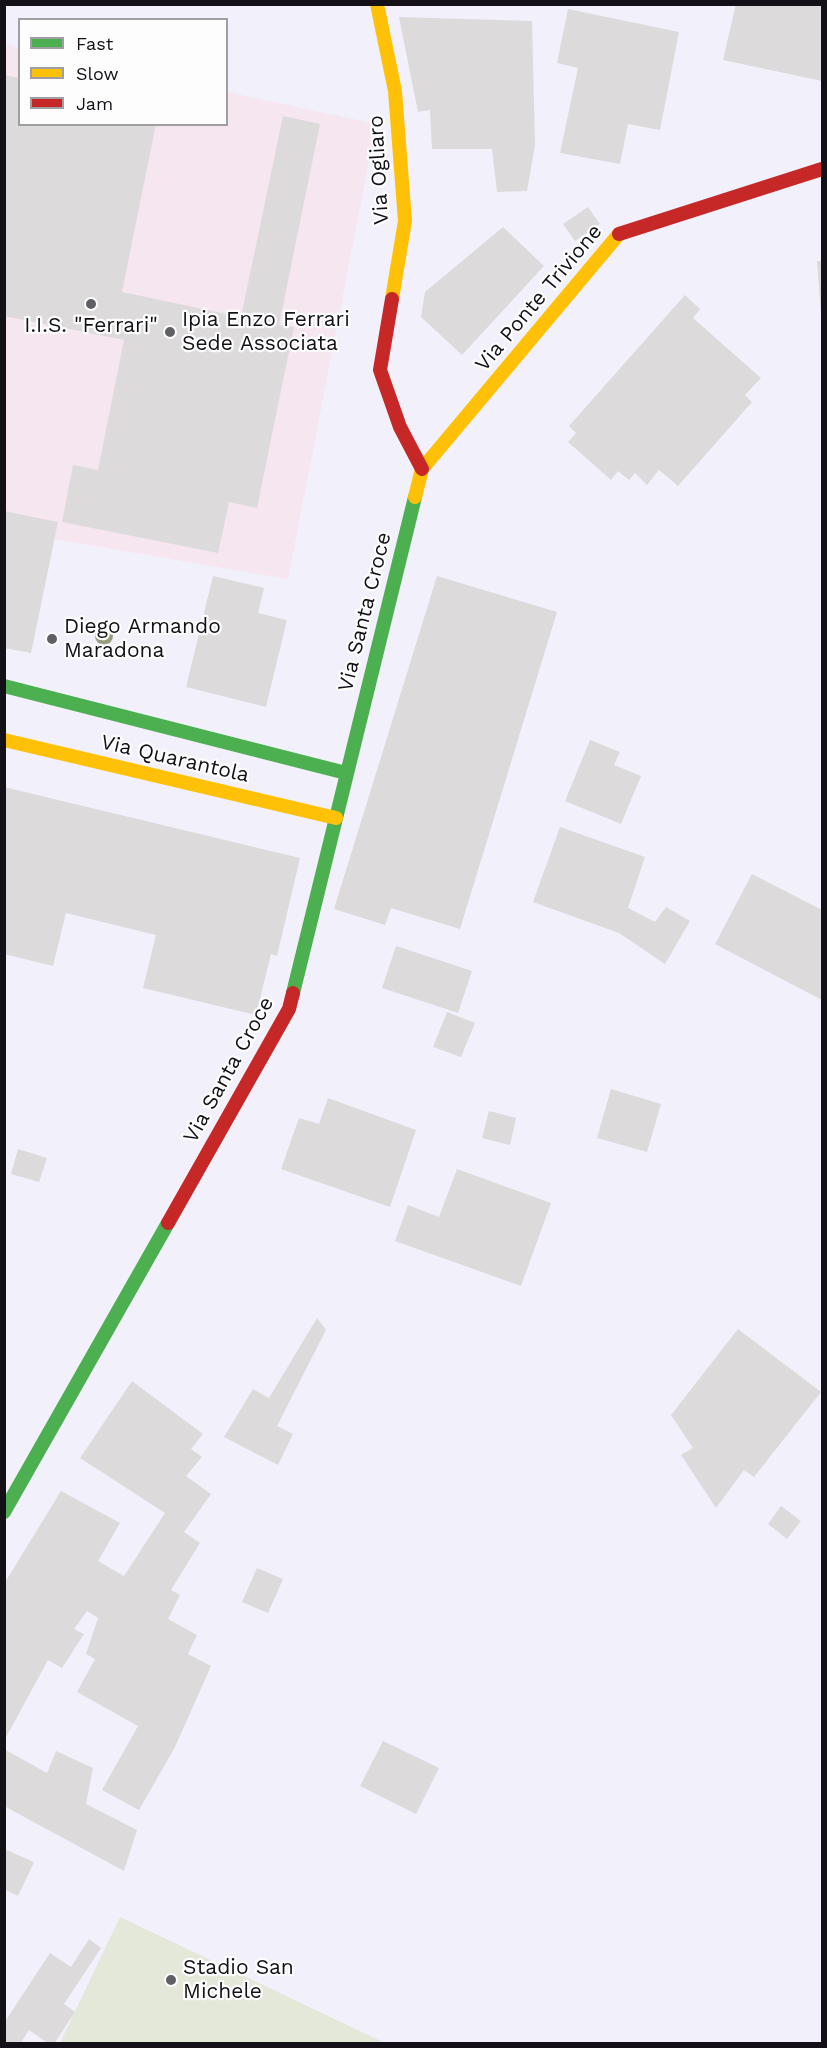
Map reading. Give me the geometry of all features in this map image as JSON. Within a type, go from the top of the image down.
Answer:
[{"type":"street","name":"Via Ogliaro","points":[[377,4],[395,91],[405,221],[380,370],[400,427],[422,469]]},
{"type":"street","name":"Via Ponte Trivione","points":[[422,469],[618,234],[822,169]]},
{"type":"street","name":"Via Santa Croce","points":[[4,1512],[289,1009],[422,469]]},
{"type":"street","points":[[4,686],[346,773]]},
{"type":"street","name":"Via Quarantola","points":[[4,741],[336,818]]},
{"type":"shaded area","name":"Ipia Enzo Ferrari Sede Associata","points":[[5,44],[18,48],[18,126],[228,126],[228,92],[376,124],[288,579],[54,539],[31,653],[5,647]]},
{"type":"shaded area","name":"Stadio San Michele","points":[[120,1917],[385,2043],[60,2043]]},
{"type":"building","points":[[736,4],[822,4],[822,81],[723,60]]},
{"type":"building","points":[[568,9],[679,32],[660,130],[628,124],[620,164],[560,153],[578,68],[557,63]]},
{"type":"building","points":[[399,17],[532,21],[535,145],[527,191],[497,192],[492,149],[432,149],[430,110],[418,112]]},
{"type":"building","name":"I.I.S. \"Ferrari\"","points":[[4,75],[18,78],[18,126],[156,126],[122,292],[241,317],[283,116],[320,124],[279,325],[294,327],[257,508],[229,502],[218,553],[62,522],[73,465],[98,470],[124,340],[4,316]]},
{"type":"building","points":[[588,207],[600,224],[575,241],[563,224]]},
{"type":"building","points":[[503,227],[544,266],[462,355],[421,317],[425,292]]},
{"type":"building","points":[[817,261],[822,261],[822,314],[821,314]]},
{"type":"building","points":[[685,295],[700,309],[693,318],[761,378],[745,395],[752,402],[678,486],[659,470],[647,485],[635,473],[629,480],[618,471],[611,480],[568,442],[576,433],[569,426]]},
{"type":"building","points":[[4,511],[58,522],[31,653],[4,648]]},
{"type":"building","points":[[213,576],[264,588],[258,613],[287,620],[266,707],[186,687]]},
{"type":"building","points":[[437,576],[557,612],[460,929],[391,908],[385,925],[334,909]]},
{"type":"building","points":[[590,740],[620,752],[614,765],[641,776],[621,824],[565,801]]},
{"type":"building","points":[[4,787],[300,858],[277,956],[271,954],[256,1015],[143,988],[156,935],[66,913],[53,966],[4,954]]},
{"type":"building","points":[[560,827],[645,857],[628,908],[655,922],[666,907],[690,921],[665,964],[619,933],[533,902]]},
{"type":"building","points":[[752,874],[822,910],[822,1000],[715,944]]},
{"type":"building","points":[[396,946],[472,971],[458,1013],[382,988]]},
{"type":"building","points":[[447,1012],[475,1023],[461,1057],[433,1047]]},
{"type":"building","points":[[611,1089],[661,1104],[647,1152],[597,1138]]},
{"type":"building","points":[[328,1098],[416,1130],[390,1207],[281,1169],[299,1118],[319,1124]]},
{"type":"building","points":[[489,1111],[516,1118],[510,1145],[482,1138]]},
{"type":"building","points":[[18,1149],[47,1158],[39,1182],[11,1174]]},
{"type":"building","points":[[457,1169],[551,1203],[521,1286],[395,1241],[408,1205],[439,1217]]},
{"type":"building","points":[[317,1318],[326,1330],[277,1426],[293,1434],[278,1465],[224,1437],[253,1389],[269,1398]]},
{"type":"building","points":[[738,1329],[821,1392],[754,1477],[744,1470],[716,1508],[681,1455],[693,1448],[671,1415]]},
{"type":"building","points":[[132,1381],[203,1434],[191,1449],[202,1457],[186,1476],[211,1494],[184,1532],[200,1543],[171,1590],[180,1595],[168,1619],[197,1635],[188,1654],[211,1666],[175,1747],[139,1810],[102,1790],[138,1726],[77,1692],[95,1659],[86,1654],[98,1618],[87,1611],[74,1629],[84,1634],[62,1668],[48,1660],[4,1741],[4,1584],[61,1491],[120,1523],[98,1561],[124,1576],[165,1513],[80,1458]]},
{"type":"building","points":[[781,1506],[801,1521],[787,1539],[768,1524]]},
{"type":"building","points":[[257,1568],[283,1579],[268,1613],[242,1602]]},
{"type":"building","points":[[383,1741],[439,1768],[416,1814],[360,1786]]},
{"type":"building","points":[[4,1749],[47,1773],[56,1751],[93,1768],[86,1804],[137,1830],[124,1871],[4,1806]]},
{"type":"building","points":[[4,1849],[34,1862],[18,1896],[4,1889]]},
{"type":"building","points":[[89,1939],[101,1948],[64,2004],[75,2012],[54,2044],[49,2044],[29,2030],[20,2044],[4,2044],[4,2023],[50,1953],[71,1967]]},
{"type":"traffic: fast","points":[[293,993],[415,497]]},
{"type":"traffic: fast","points":[[4,686],[346,773]]},
{"type":"traffic: fast","points":[[4,1512],[168,1223]]},
{"type":"traffic: slow","points":[[377,4],[395,91],[405,221],[392,299]]},
{"type":"traffic: slow","points":[[415,497],[422,469],[619,234]]},
{"type":"traffic: slow","points":[[4,740],[336,818]]},
{"type":"traffic: jam","points":[[619,234],[822,169]]},
{"type":"traffic: jam","points":[[392,299],[380,370],[400,427],[422,469]]},
{"type":"traffic: jam","points":[[168,1223],[289,1009],[293,993]]},
{"type":"place","name":"I.I.S. \"Ferrari\"","points":[[91,304]]},
{"type":"place","name":"Ipia Enzo Ferrari Sede Associata","points":[[170,332]]},
{"type":"place","name":"Diego Armando Maradona","points":[[52,639]]},
{"type":"place","name":"Stadio San Michele","points":[[171,1980]]}]
